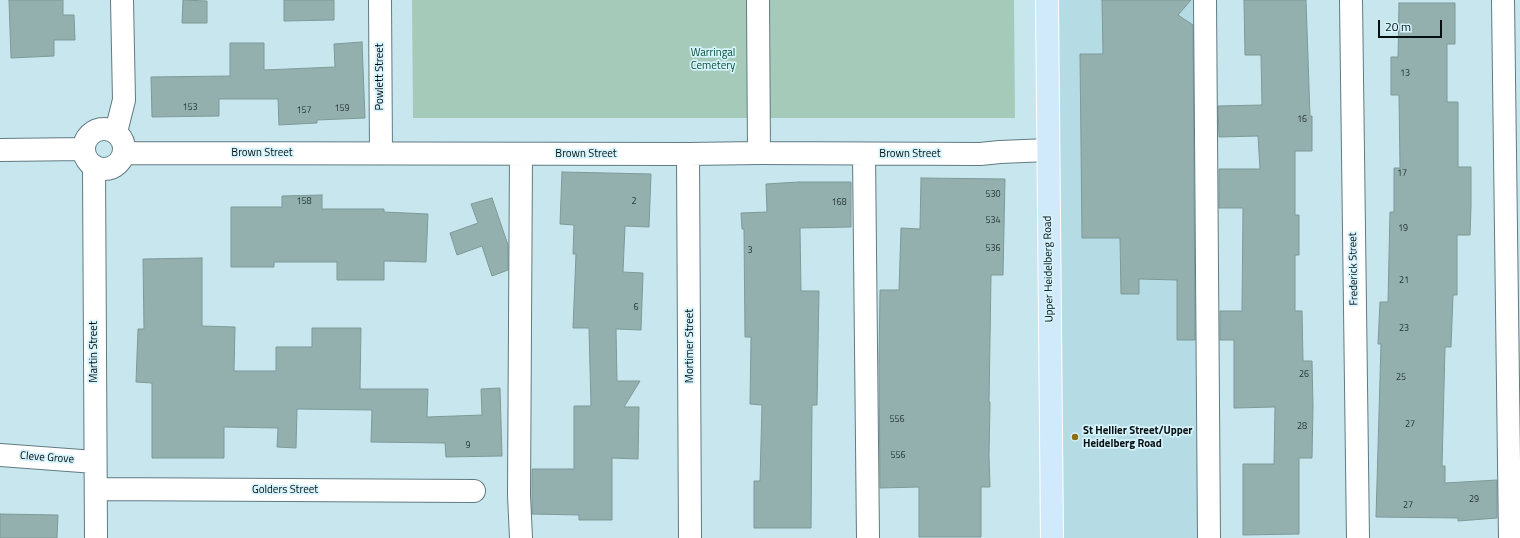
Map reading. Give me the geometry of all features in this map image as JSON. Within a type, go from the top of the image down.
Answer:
[{"type":"main road","name":"Upper Heidelberg Road","points":[[1047,0],[1052,538]]},
{"type":"street","points":[[116,132],[124,100],[122,0]]},
{"type":"street","name":"Powlett Street","points":[[380,0],[381,154]]},
{"type":"street","points":[[758,0],[759,153]]},
{"type":"street","points":[[1205,0],[1209,538]]},
{"type":"street","name":"Frederick Street","points":[[1351,0],[1358,538]]},
{"type":"street","points":[[1503,0],[1510,538]]},
{"type":"street","points":[[0,150],[89,158],[101,168],[113,167],[118,163],[124,153],[123,142],[116,132],[104,128],[98,130],[88,137],[85,143],[89,158]]},
{"type":"street","name":"Brown Street","points":[[124,153],[980,154],[1048,150]]},
{"type":"street","points":[[520,538],[521,154]]},
{"type":"street","name":"Mortimer Street","points":[[688,154],[690,538]]},
{"type":"street","points":[[864,154],[868,538]]},
{"type":"street","name":"Martin Street","points":[[89,158],[96,538]]},
{"type":"street","name":"Cleve Grove","points":[[0,455],[94,462]]},
{"type":"street","name":"Golders Street","points":[[96,490],[474,491]]},
{"type":"shaded area","points":[[1047,0],[1205,0],[1209,538],[1052,538]]},
{"type":"green space","name":"Warringal Cemetery","points":[[412,0],[1014,0],[1015,118],[413,118]]},
{"type":"building","points":[[9,0],[63,0],[63,15],[74,15],[75,40],[54,40],[54,56],[11,58]]},
{"type":"building","points":[[183,0],[207,1],[207,23],[182,23]]},
{"type":"building","points":[[284,0],[334,0],[334,20],[284,21]]},
{"type":"building","points":[[1102,0],[1191,0],[1178,15],[1193,25],[1195,340],[1177,340],[1177,280],[1139,279],[1139,294],[1121,294],[1120,238],[1082,238],[1080,54],[1103,54]]},
{"type":"building","points":[[1244,0],[1306,0],[1310,116],[1312,116],[1312,151],[1295,151],[1295,215],[1299,215],[1299,255],[1295,255],[1295,311],[1302,311],[1303,361],[1312,361],[1313,406],[1312,458],[1299,458],[1299,534],[1243,535],[1243,464],[1274,464],[1275,407],[1234,408],[1234,340],[1220,340],[1220,311],[1242,311],[1243,208],[1219,208],[1219,169],[1260,169],[1258,136],[1219,137],[1218,106],[1262,105],[1261,55],[1245,55]]},
{"type":"building","points":[[1399,3],[1455,3],[1455,44],[1447,44],[1447,102],[1458,102],[1458,167],[1471,167],[1471,206],[1470,235],[1457,235],[1457,295],[1453,295],[1451,347],[1445,347],[1442,466],[1445,466],[1445,483],[1497,480],[1497,518],[1458,521],[1458,518],[1376,517],[1381,344],[1378,344],[1380,302],[1388,302],[1390,212],[1394,212],[1394,168],[1400,168],[1399,95],[1391,95],[1391,57],[1398,57]]},
{"type":"building","points":[[362,42],[365,118],[317,120],[317,123],[279,125],[278,99],[219,99],[219,116],[152,117],[151,77],[230,76],[230,43],[264,43],[264,70],[335,67],[334,44]]},
{"type":"building","points":[[562,172],[651,174],[649,227],[625,226],[623,272],[643,273],[641,330],[616,329],[617,381],[640,381],[624,407],[639,407],[638,459],[612,458],[612,520],[579,520],[579,515],[532,514],[532,469],[574,469],[574,406],[591,406],[589,328],[573,328],[576,254],[573,254],[574,225],[560,224]]},
{"type":"building","points":[[921,178],[1005,179],[1003,275],[991,275],[989,402],[990,487],[981,487],[981,537],[919,537],[919,487],[880,488],[880,290],[899,290],[901,228],[920,229]]},
{"type":"building","points":[[799,182],[851,182],[851,227],[800,228],[801,291],[819,291],[817,405],[812,405],[811,528],[754,528],[754,481],[760,481],[762,405],[750,404],[751,337],[745,337],[744,229],[742,229],[741,213],[767,212],[766,184]]},
{"type":"building","points":[[322,195],[322,209],[384,209],[384,212],[428,214],[426,262],[384,261],[384,280],[337,280],[337,262],[274,262],[274,267],[231,267],[231,207],[282,207],[282,196]]},
{"type":"building","points":[[492,198],[508,245],[508,270],[492,276],[482,246],[457,255],[450,233],[478,223],[471,204]]},
{"type":"building","points":[[202,258],[202,326],[235,327],[234,371],[276,371],[276,347],[312,347],[312,328],[361,328],[360,389],[428,389],[427,417],[482,415],[481,389],[500,388],[502,456],[446,457],[445,443],[371,442],[372,410],[297,409],[296,448],[277,447],[278,428],[224,427],[224,458],[152,458],[152,383],[136,382],[138,329],[144,329],[143,259]]},
{"type":"building","points":[[0,514],[58,515],[57,538],[0,538]]},
{"type":"place","name":"St Hellier Street/Upper Heidelberg Road","points":[[1075,437]]}]
